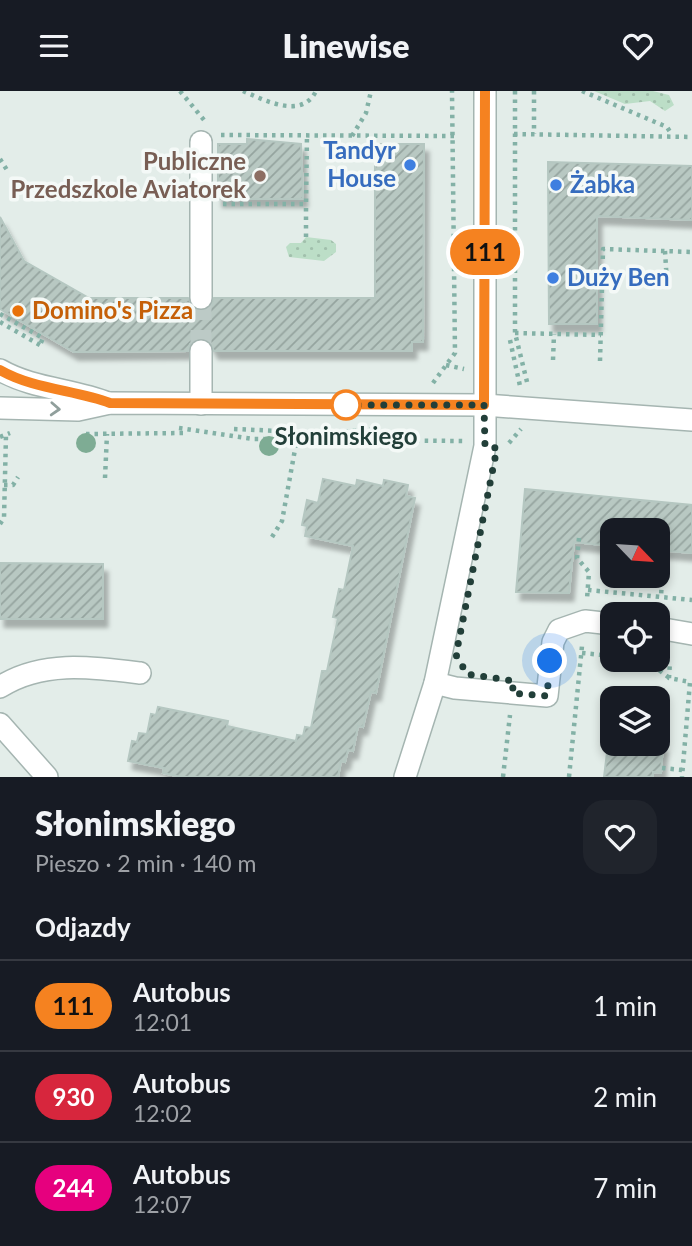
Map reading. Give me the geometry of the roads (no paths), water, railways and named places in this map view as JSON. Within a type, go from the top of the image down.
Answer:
[{"type":"street","points":[[405,777],[435,683],[485,446],[485,91]]},
{"type":"street","points":[[201,298],[201,204],[209,139]]},
{"type":"street","points":[[201,351],[201,404]]},
{"type":"street","points":[[0,370],[26,381],[88,395],[110,403]]},
{"type":"street","points":[[6,417],[78,410],[110,403],[484,405],[692,420]]},
{"type":"street","points":[[435,683],[455,688],[547,696],[553,642],[559,630],[585,621],[600,623]]},
{"type":"street","points":[[670,630],[692,634]]},
{"type":"street","points":[[0,687],[16,677],[44,667],[140,673]]},
{"type":"street","points":[[0,724],[47,777]]},
{"type":"tunnel","points":[[201,298],[201,351]]},
{"type":"place","name":"Tandyr House","points":[[410,165]]},
{"type":"place","name":"Publiczne Przedszkole Aviatorek","points":[[260,176]]},
{"type":"place","name":"Żabka","points":[[556,185]]},
{"type":"place","name":"Duży Ben","points":[[553,278]]},
{"type":"place","name":"Domino's Pizza","points":[[18,311]]},
{"type":"place","name":"Słonimskiego","points":[[346,405]]}]
